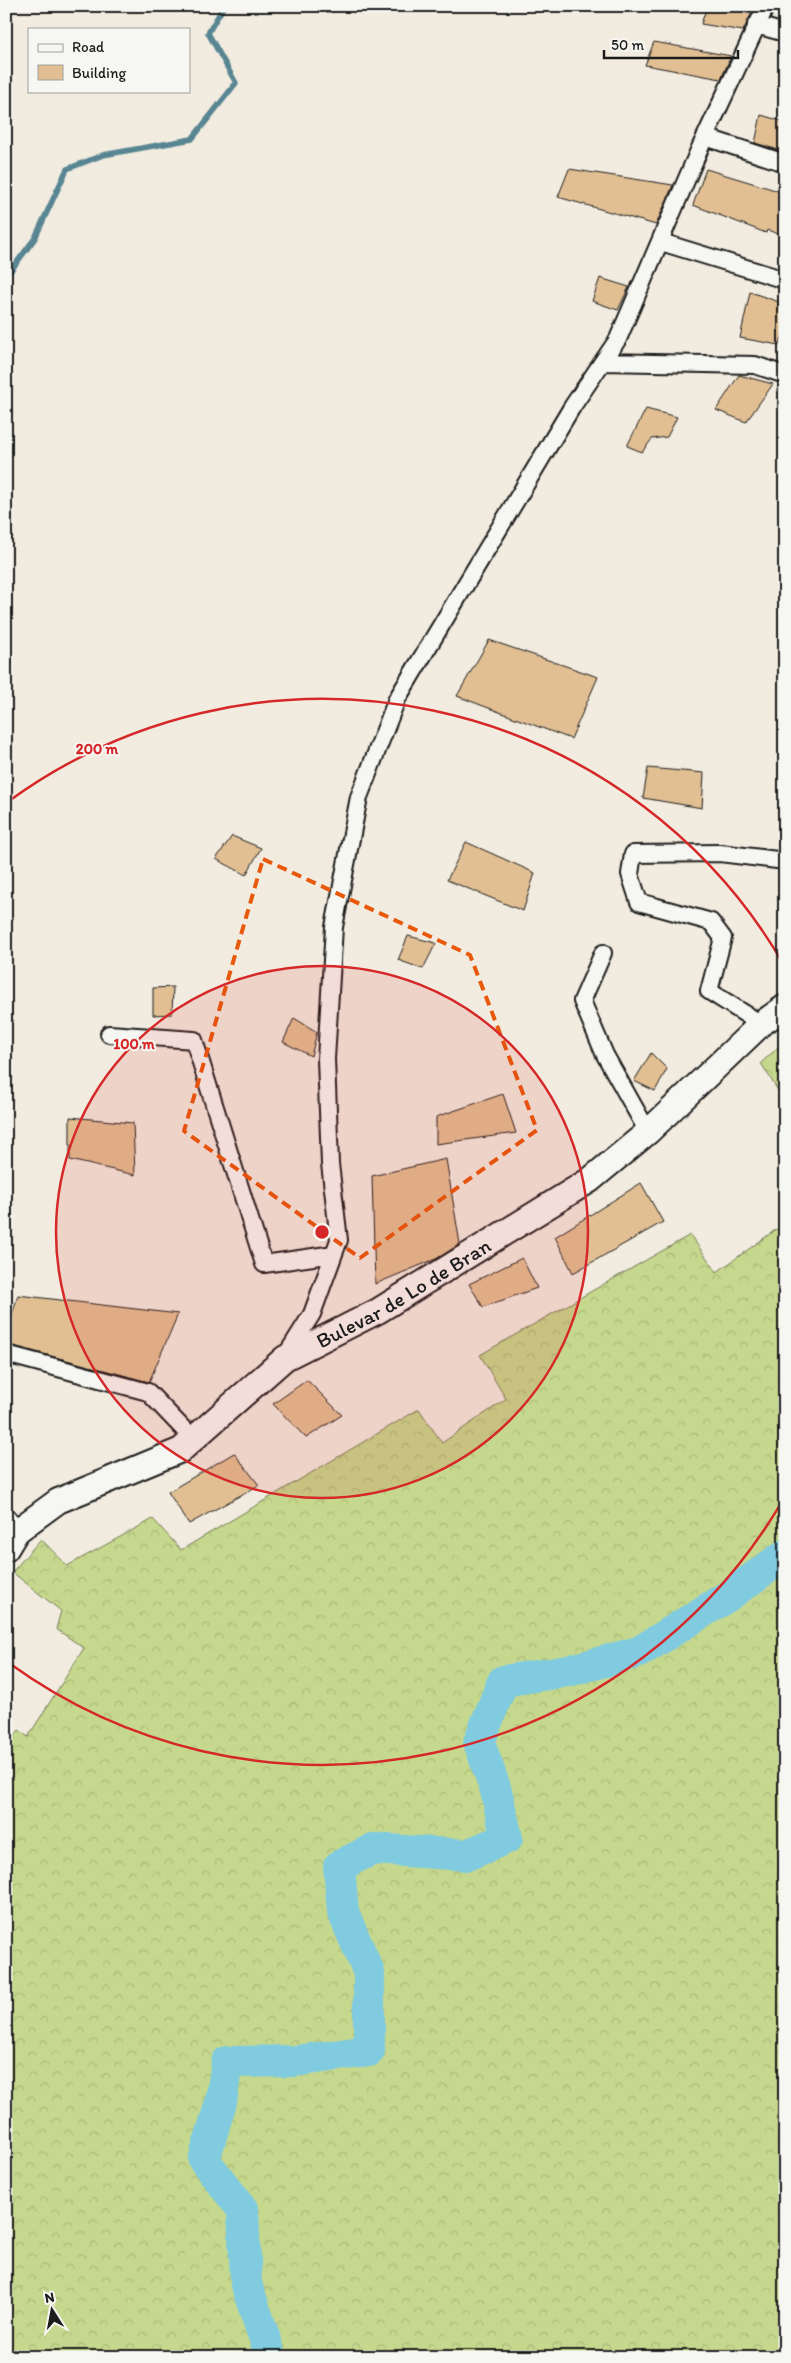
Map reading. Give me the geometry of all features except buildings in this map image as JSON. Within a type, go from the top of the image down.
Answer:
[{"type":"street","points":[[285,1358],[312,1314],[339,1240],[330,1164],[326,1059],[334,926],[359,797],[397,700],[572,407],[618,339],[705,137],[766,6]]},
{"type":"street","points":[[756,25],[785,33]]},
{"type":"street","points":[[705,137],[785,162]]},
{"type":"street","points":[[661,242],[785,280]]},
{"type":"street","points":[[602,362],[755,365],[785,375]]},
{"type":"street","points":[[761,1024],[709,991],[723,938],[711,922],[639,902],[630,874],[633,854],[720,853],[785,860]]},
{"type":"street","points":[[603,953],[582,1001],[605,1056],[648,1132]]},
{"type":"street","name":"Bulevar de Lo de Bran","points":[[10,1532],[58,1501],[181,1450],[285,1358],[378,1311],[590,1180],[648,1132],[761,1024],[785,1007]]},
{"type":"street","points":[[109,1034],[194,1040],[264,1264],[334,1254]]},
{"type":"street","points":[[6,1354],[148,1392],[193,1439]]},
{"type":"highlighted area","points":[[263,859],[470,955],[537,1130],[360,1258],[184,1131]]},
{"type":"green space","points":[[785,1041],[785,1102],[761,1063]]},
{"type":"green space","points":[[785,1223],[785,2357],[6,2357],[6,1747],[19,1730],[28,1737],[84,1648],[56,1629],[61,1611],[12,1572],[41,1539],[67,1566],[153,1519],[181,1550],[419,1409],[442,1443],[506,1399],[480,1355],[690,1235],[717,1272]]},
{"type":"waterway","points":[[6,277],[35,238],[67,169],[103,155],[192,139],[236,83],[208,33],[224,6]]},
{"type":"waterway","points":[[267,2357],[269,2351],[246,2284],[243,2210],[204,2160],[221,2102],[227,2062],[295,2061],[369,2051],[369,1973],[343,1912],[339,1866],[373,1849],[467,1855],[507,1838],[496,1791],[479,1742],[503,1681],[568,1671],[639,1652],[728,1596],[785,1555]]}]
